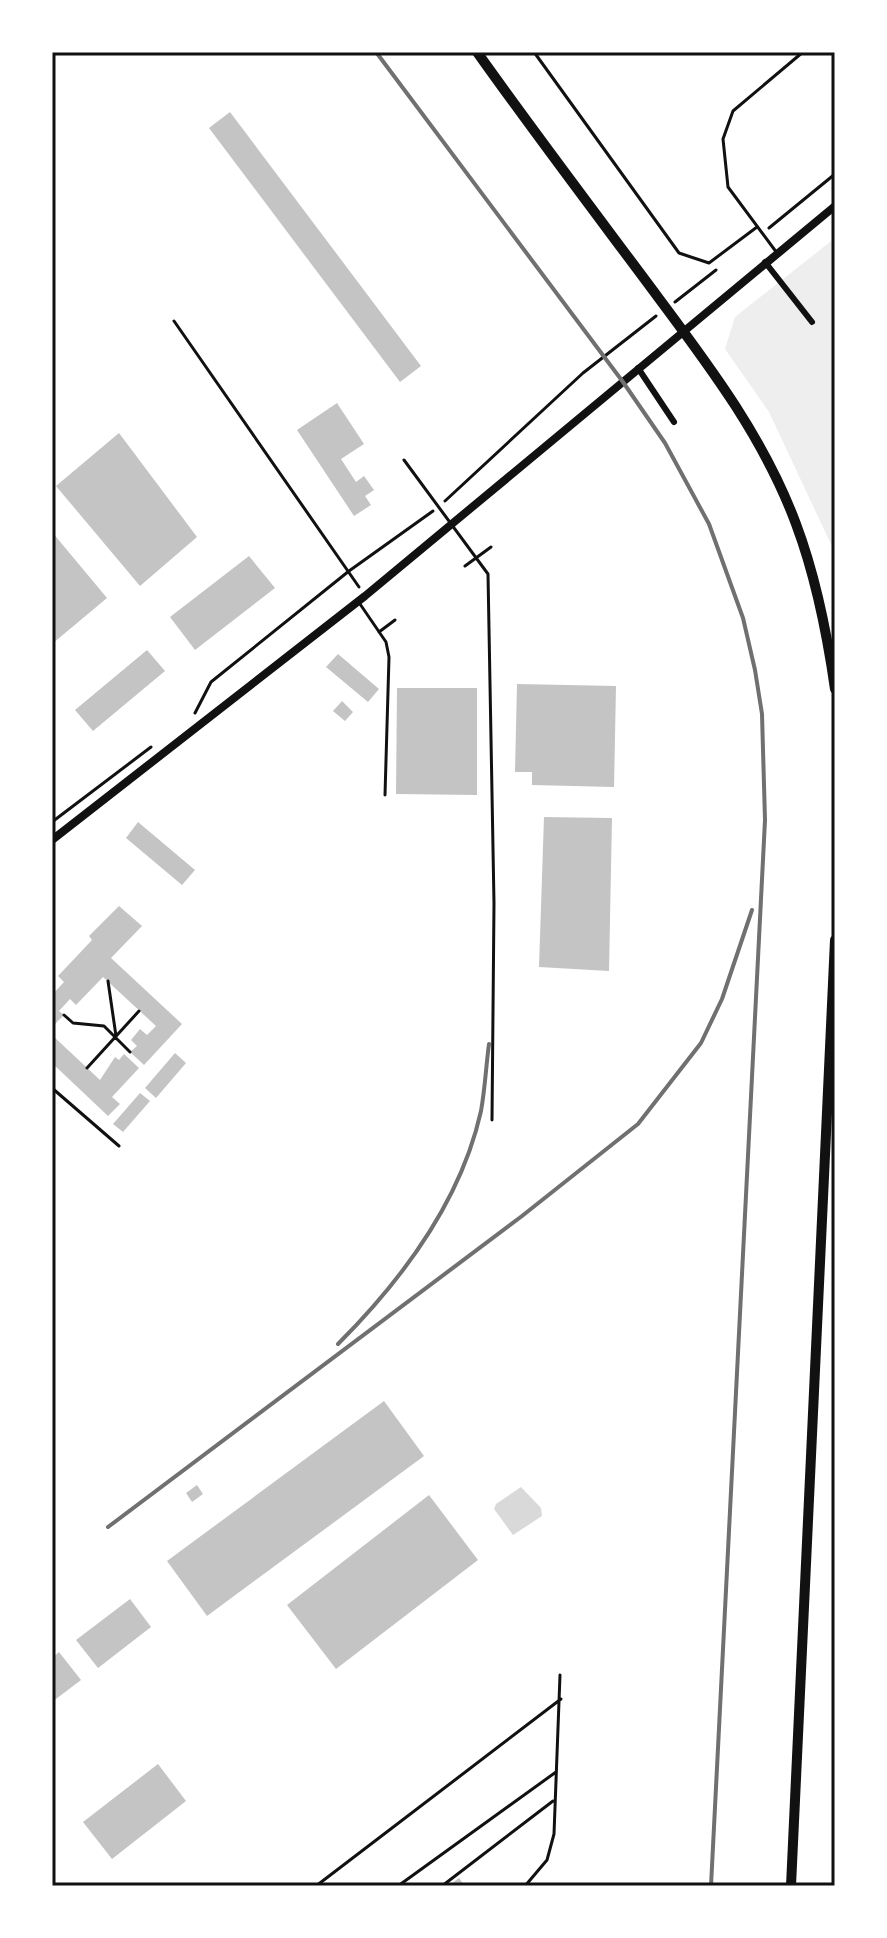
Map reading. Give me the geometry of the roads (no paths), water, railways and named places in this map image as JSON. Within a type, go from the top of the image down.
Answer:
[{"type":"main road","points":[[477,52],[740,411],[796,524],[819,599],[835,689]]},
{"type":"main road","points":[[791,1886],[835,940]]},
{"type":"street","points":[[52,840],[362,598],[835,206]]},
{"type":"street","points":[[765,262],[812,322]]},
{"type":"street","points":[[638,368],[674,422]]},
{"type":"lane","points":[[534,52],[679,253],[709,263],[757,227]]},
{"type":"lane","points":[[777,253],[728,187],[723,139],[733,111],[803,52]]},
{"type":"lane","points":[[404,460],[488,574],[494,903],[492,1120]]},
{"type":"lane","points":[[465,566],[491,547]]},
{"type":"lane","points":[[362,598],[386,642],[389,657],[385,795]]},
{"type":"lane","points":[[379,632],[395,620]]},
{"type":"lane","points":[[52,1088],[119,1146]]},
{"type":"lane","points":[[525,1886],[538,1872],[551,1849],[560,1675]]},
{"type":"lane","points":[[316,1886],[561,1699]]},
{"type":"lane","points":[[398,1886],[556,1772]]},
{"type":"lane","points":[[442,1886],[555,1800]]},
{"type":"railway","points":[[376,52],[623,382],[665,443],[709,524],[743,618],[755,670],[762,714],[765,820],[711,1886]]},
{"type":"railway","points":[[108,1527],[522,1216],[638,1124],[701,1043],[722,999],[752,910]]},
{"type":"railway","points":[[338,1344],[406,1266],[444,1207],[472,1144],[481,1111],[489,1044]]}]
